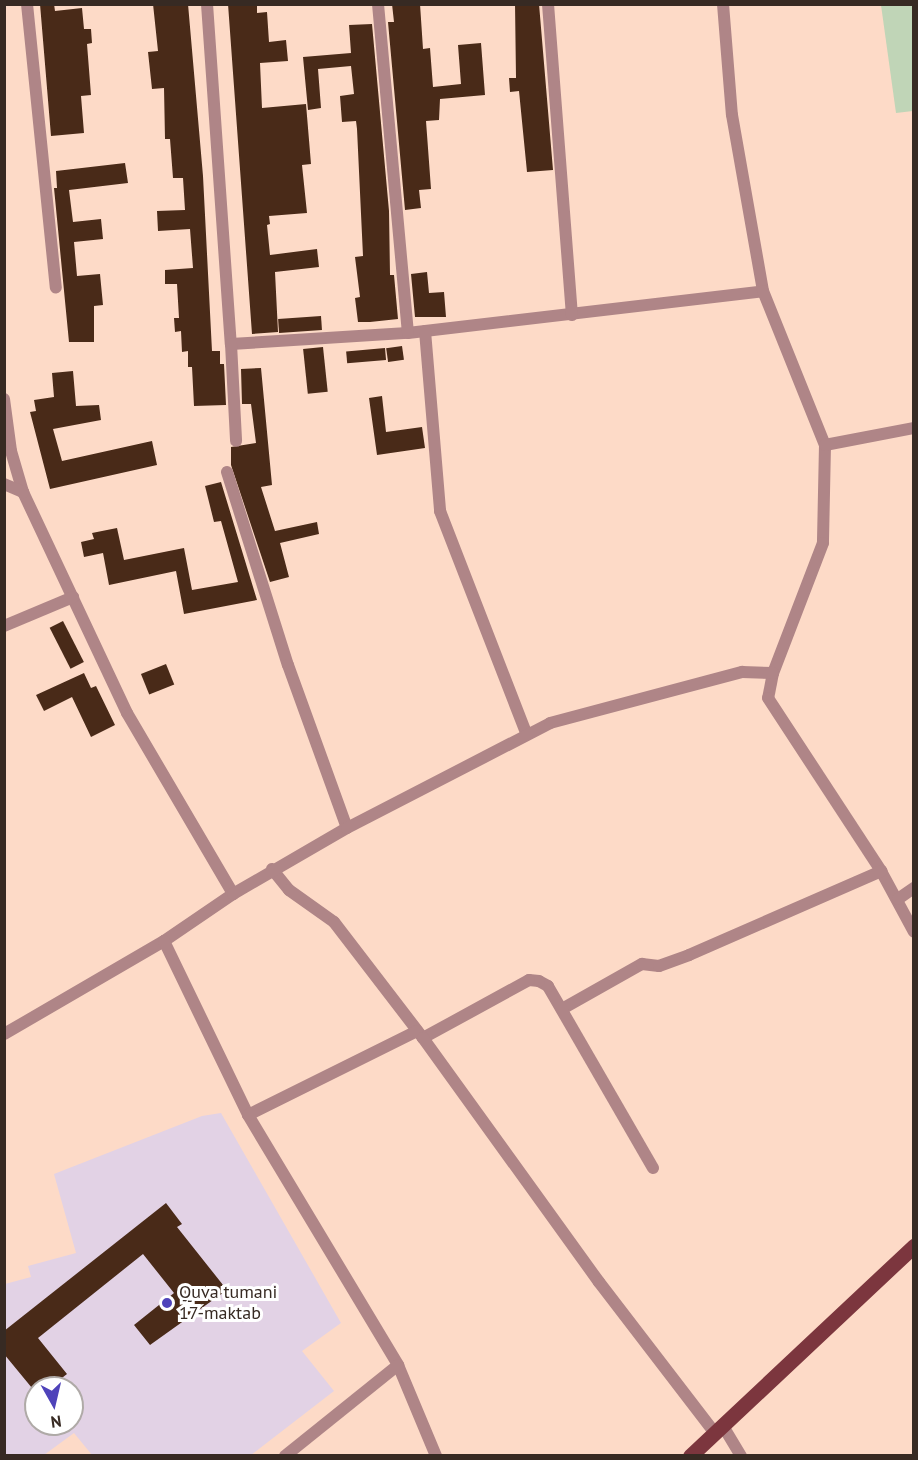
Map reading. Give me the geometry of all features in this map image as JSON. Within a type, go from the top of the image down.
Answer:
[{"type":"main road","points":[[690,1455],[914,1246]]},
{"type":"street","points":[[27,4],[56,288]]},
{"type":"street","points":[[207,4],[236,441]]},
{"type":"street","points":[[378,4],[408,333]]},
{"type":"street","points":[[548,4],[572,315]]},
{"type":"street","points":[[723,4],[732,115],[763,291],[825,445],[823,543],[773,673],[768,698],[881,871],[914,932]]},
{"type":"street","points":[[231,344],[408,333],[763,291]]},
{"type":"street","points":[[425,331],[440,511],[526,733]]},
{"type":"street","points":[[4,399],[11,451],[23,492],[127,712],[233,894]]},
{"type":"street","points":[[825,445],[914,428]]},
{"type":"street","points":[[227,472],[288,665],[347,828]]},
{"type":"street","points":[[4,484],[23,492]]},
{"type":"street","points":[[4,626],[73,597]]},
{"type":"street","points":[[4,1034],[164,941],[272,869],[526,733],[742,672],[773,673]]},
{"type":"street","points":[[272,869],[289,890],[334,922],[420,1035],[599,1282],[741,1455]]},
{"type":"street","points":[[562,1009],[642,964],[658,966],[689,955],[881,871]]},
{"type":"street","points":[[898,899],[914,888]]},
{"type":"street","points":[[164,941],[248,1115],[398,1365],[436,1455]]},
{"type":"street","points":[[248,1115],[420,1035],[529,980],[548,986],[653,1168]]},
{"type":"street","points":[[285,1455],[398,1365]]},
{"type":"shaded area","name":"Quva tumani 17-maktab","points":[[221,1113],[341,1323],[302,1351],[334,1391],[251,1455],[92,1455],[76,1436],[84,1436],[84,1376],[24,1376],[24,1436],[70,1436],[44,1455],[5,1456],[5,1284],[31,1277],[28,1266],[76,1253],[54,1174],[202,1116]]},
{"type":"green space","points":[[881,5],[913,5],[913,111],[896,113]]},
{"type":"building","points":[[40,4],[54,4],[55,11],[82,8],[84,29],[91,29],[92,43],[87,44],[91,95],[81,96],[84,133],[51,136]]},
{"type":"building","points":[[153,4],[188,4],[203,176],[212,351],[220,351],[220,364],[224,364],[226,405],[194,406],[192,367],[188,367],[188,351],[182,352],[181,331],[175,332],[174,318],[179,318],[177,284],[165,284],[165,270],[193,268],[190,229],[158,231],[157,211],[185,210],[183,178],[173,178],[170,139],[165,139],[164,88],[152,89],[148,52],[158,51]]},
{"type":"building","points":[[228,4],[257,4],[257,13],[267,12],[269,42],[286,40],[288,61],[260,63],[262,108],[306,104],[311,164],[302,165],[307,213],[269,216],[270,224],[267,225],[270,255],[317,249],[319,267],[275,272],[278,332],[252,334]]},
{"type":"building","points":[[392,4],[420,4],[423,49],[430,48],[433,87],[461,84],[458,45],[481,43],[485,95],[440,99],[439,120],[426,121],[431,189],[419,190],[421,208],[405,210],[388,22],[394,22]]},
{"type":"building","points":[[515,4],[539,4],[553,170],[527,172],[519,91],[510,92],[509,78],[516,78]]},
{"type":"building","points":[[372,24],[389,211],[390,275],[394,275],[398,319],[358,322],[355,298],[360,297],[355,257],[363,256],[357,129],[356,121],[342,122],[340,96],[354,94],[351,66],[318,69],[321,108],[308,110],[303,57],[351,53],[349,25]]},
{"type":"building","points":[[125,163],[128,183],[69,190],[73,222],[101,219],[103,239],[74,242],[77,276],[100,274],[103,305],[94,306],[94,342],[69,342],[54,188],[57,188],[56,171]]},
{"type":"building","points":[[427,272],[429,293],[444,292],[446,317],[415,317],[411,274]]},
{"type":"building","points":[[321,316],[322,330],[279,333],[278,319]]},
{"type":"building","points":[[402,346],[404,360],[388,362],[386,348]]},
{"type":"building","points":[[323,347],[328,392],[308,394],[303,349]]},
{"type":"building","points":[[385,348],[386,360],[347,363],[346,351]]},
{"type":"building","points":[[261,368],[272,485],[261,487],[275,531],[317,522],[319,534],[280,543],[289,577],[270,582],[231,465],[231,447],[256,443],[251,404],[242,404],[241,369]]},
{"type":"building","points":[[73,371],[76,406],[99,405],[101,420],[53,429],[62,461],[152,441],[157,465],[50,489],[30,412],[36,411],[34,400],[54,397],[52,373]]},
{"type":"building","points":[[382,396],[386,432],[422,427],[425,448],[377,455],[369,398]]},
{"type":"building","points":[[221,482],[257,600],[184,614],[176,571],[109,585],[103,553],[84,557],[81,542],[94,539],[92,533],[117,528],[124,560],[184,548],[192,590],[238,582],[221,521],[214,522],[205,486]]},
{"type":"building","points":[[63,621],[84,662],[71,669],[50,628]]},
{"type":"building","points":[[166,664],[174,684],[149,695],[141,674]]},
{"type":"building","points":[[84,673],[91,688],[96,686],[115,725],[91,737],[72,697],[44,711],[36,695]]},
{"type":"building","points":[[166,1203],[182,1224],[177,1227],[227,1290],[150,1345],[134,1325],[174,1293],[143,1254],[38,1338],[67,1374],[64,1376],[24,1376],[24,1378],[4,1354],[4,1331]]},
{"type":"place","name":"Quva tumani 17-maktab","points":[[167,1303]]}]
